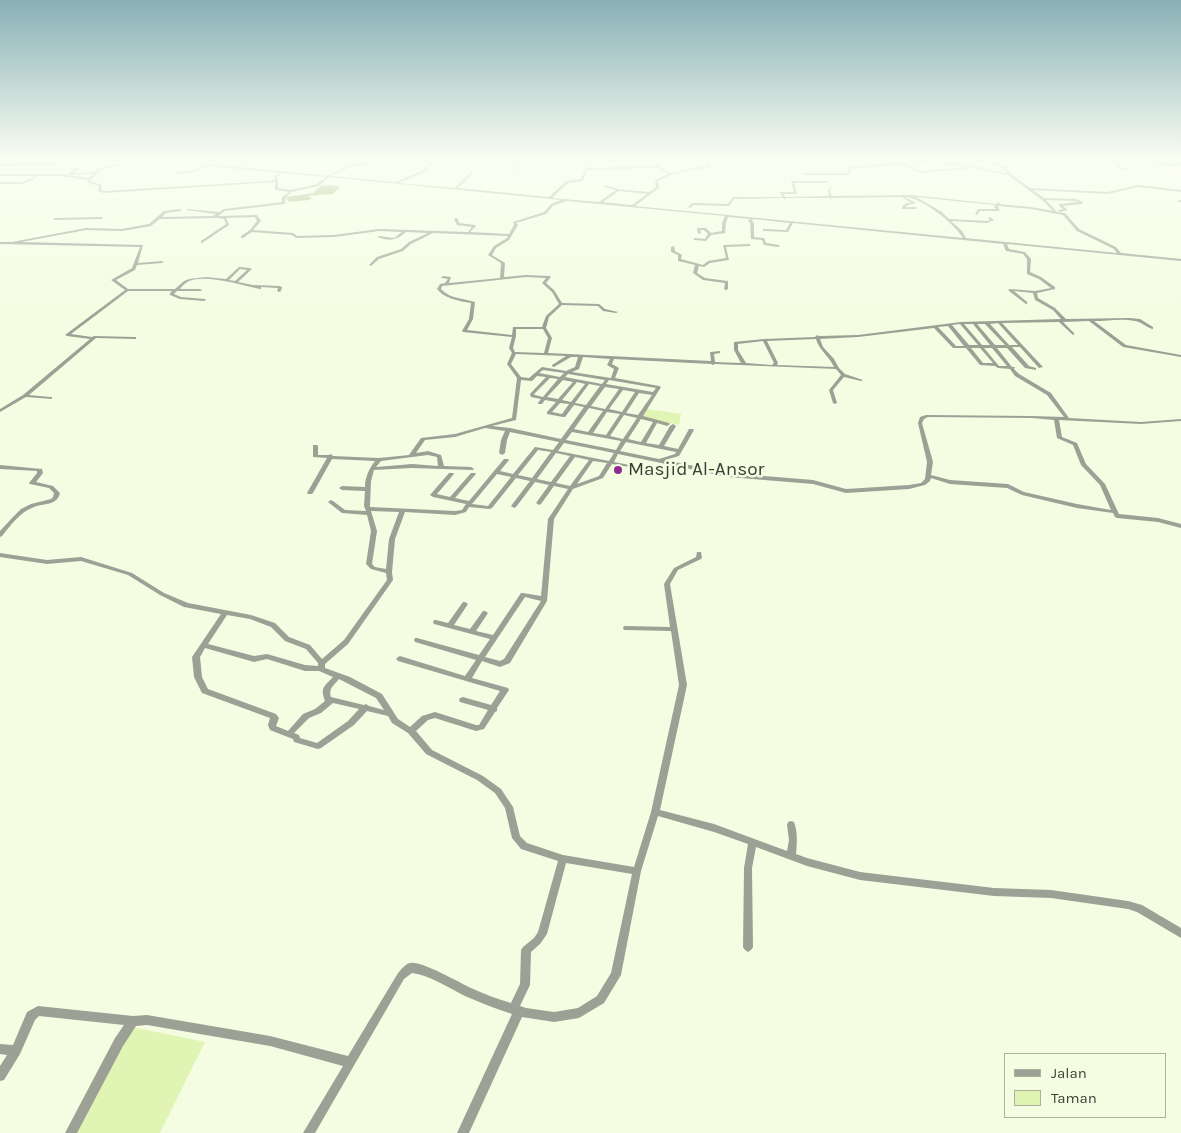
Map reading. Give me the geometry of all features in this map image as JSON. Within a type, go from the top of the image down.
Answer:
[{"type":"street","points":[[13,243],[86,229],[123,230],[151,224],[164,213]]},
{"type":"street","points":[[202,242],[212,233],[220,231],[228,224],[226,218],[204,213]]},
{"type":"street","points":[[216,215],[223,213]]},
{"type":"street","points":[[502,279],[503,263],[490,255],[495,247],[508,240],[516,226],[515,222],[545,213]]},
{"type":"street","points":[[711,213],[727,216],[1181,260]]},
{"type":"street","points":[[941,213],[950,220],[965,238]]},
{"type":"street","points":[[1060,213],[1065,215],[1066,219],[1078,230],[1115,248],[1120,254]]},
{"type":"street","points":[[158,218],[216,215],[256,216],[259,222],[242,237]]},
{"type":"street","points":[[710,234],[725,232],[724,223],[727,216]]},
{"type":"street","points":[[55,219],[102,218],[86,229]]},
{"type":"street","points":[[456,218],[458,224],[474,226],[469,232]]},
{"type":"street","points":[[673,247],[674,252],[680,255],[680,260],[689,261],[697,265],[704,266],[709,262],[728,259],[724,246],[750,246],[749,239],[752,238],[752,223],[750,221],[752,218]]},
{"type":"street","points":[[950,220],[987,222],[992,220],[990,218]]},
{"type":"street","points":[[764,230],[787,231],[792,222]]},
{"type":"street","points":[[896,227],[898,232]]},
{"type":"street","points":[[698,233],[698,229],[705,229],[710,234]]},
{"type":"street","points":[[251,230],[281,232],[301,237],[386,230],[510,235]]},
{"type":"street","points":[[375,240],[386,230]]},
{"type":"street","points":[[379,237],[395,239],[405,231]]},
{"type":"street","points":[[371,265],[378,258],[402,250],[410,243],[433,232]]},
{"type":"street","points":[[695,239],[707,240],[710,234]]},
{"type":"street","points":[[752,238],[763,240],[765,244],[778,246]]},
{"type":"street","points":[[0,243],[142,246],[134,269],[113,280],[127,290],[200,290]]},
{"type":"street","points":[[1005,243],[1006,249],[1023,253],[1030,259],[1028,273],[1038,276],[1054,288],[1035,292],[1009,289],[1026,303]]},
{"type":"street","points":[[135,264],[162,262]]},
{"type":"street","points":[[697,265],[695,273],[704,279],[727,282],[726,289]]},
{"type":"street","points":[[227,280],[239,268],[250,269],[236,282]]},
{"type":"street","points":[[514,336],[464,331],[470,320],[473,303],[441,293],[440,286],[445,280],[502,279],[548,274],[550,278],[544,283],[554,291],[561,304]]},
{"type":"street","points":[[204,300],[180,298],[171,294],[187,280],[227,280],[260,288]]},
{"type":"street","points":[[192,290],[202,280]]},
{"type":"street","points":[[252,286],[280,287],[279,291]]},
{"type":"street","points":[[127,290],[67,335],[134,338]]},
{"type":"street","points":[[1035,292],[1036,299],[1054,309],[1073,334]]},
{"type":"street","points":[[546,354],[550,338],[544,328],[547,316],[561,304],[599,304],[604,310],[616,312]]},
{"type":"street","points":[[744,364],[736,350],[736,343],[817,336],[858,336],[961,323],[999,322],[1020,318],[1062,320],[1136,319],[1152,328]]},
{"type":"street","points":[[1091,320],[1125,346],[1181,356]]},
{"type":"street","points":[[986,322],[1028,368],[1034,369]]},
{"type":"street","points":[[999,322],[1041,367]]},
{"type":"street","points":[[961,323],[996,365],[1000,368],[1013,368]]},
{"type":"street","points":[[974,323],[1020,377],[1049,394],[1068,419]]},
{"type":"street","points":[[949,325],[982,364],[996,365]]},
{"type":"street","points":[[936,327],[954,347],[1021,346]]},
{"type":"street","points":[[502,453],[504,440],[514,419],[519,378],[510,364],[514,353],[511,348],[515,328],[544,328]]},
{"type":"street","points":[[817,336],[821,349],[843,375],[861,380]]},
{"type":"street","points":[[0,411],[25,396],[94,337]]},
{"type":"street","points":[[764,340],[775,360],[775,366]]},
{"type":"street","points":[[713,364],[712,353],[718,352]]},
{"type":"street","points":[[514,353],[713,364],[838,368]]},
{"type":"street","points":[[554,366],[569,356]]},
{"type":"street","points":[[542,400],[567,372],[577,368],[580,356]]},
{"type":"street","points":[[514,506],[588,406],[611,379],[618,368],[610,366],[612,358]]},
{"type":"street","points":[[496,472],[571,488],[601,478],[659,386],[541,368],[530,380],[519,378]]},
{"type":"street","points":[[536,374],[655,394]]},
{"type":"street","points":[[835,403],[831,390],[843,375]]},
{"type":"street","points":[[548,376],[532,394],[542,400],[588,406],[640,416],[667,424]]},
{"type":"street","points":[[576,381],[549,413],[563,416],[588,383]]},
{"type":"street","points":[[590,434],[622,388]]},
{"type":"street","points":[[607,437],[638,391]]},
{"type":"street","points":[[25,396],[50,398]]},
{"type":"street","points":[[484,427],[563,440],[728,475],[813,482],[836,489],[851,491],[915,486],[926,482],[930,476],[930,456],[920,423],[922,418],[934,416],[1056,418],[1141,423],[1181,420]]},
{"type":"street","points":[[1056,418],[1060,438],[1075,444],[1084,465],[1102,484],[1115,512]]},
{"type":"street","points":[[412,456],[423,439],[453,435],[514,419]]},
{"type":"street","points":[[643,443],[655,422]]},
{"type":"street","points":[[661,447],[673,426]]},
{"type":"street","points":[[571,430],[680,451]]},
{"type":"street","points":[[660,460],[676,456],[691,430]]},
{"type":"street","points":[[315,446],[314,456],[379,460],[428,453],[439,456],[441,467]]},
{"type":"street","points":[[451,474],[433,495],[489,508],[536,449],[633,466]]},
{"type":"street","points":[[539,503],[574,455]]},
{"type":"street","points":[[310,493],[331,456]]},
{"type":"street","points":[[417,640],[500,664],[507,661],[544,599],[549,522],[592,459]]},
{"type":"street","points":[[379,460],[372,469],[368,489],[369,511],[374,531],[369,564],[373,568],[389,572]]},
{"type":"street","points":[[331,502],[344,512],[458,513],[466,509],[468,504],[506,460]]},
{"type":"street","points":[[372,469],[412,466],[441,467],[472,472],[451,499]]},
{"type":"street","points":[[0,467],[41,471],[32,483],[51,487],[57,493],[56,498],[51,502],[34,504],[22,510],[0,535]]},
{"type":"street","points":[[930,476],[950,482],[1008,486],[1022,493],[1083,508],[1115,512],[1122,517],[1158,520],[1181,526]]},
{"type":"street","points":[[342,488],[368,489]]},
{"type":"street","points":[[203,645],[254,659],[269,656],[305,668],[321,666],[346,642],[390,580],[392,539],[402,512]]},
{"type":"street","points":[[309,1133],[401,976],[410,968],[421,969],[516,1010],[544,1017],[568,1017],[587,1008],[605,994],[616,975],[637,871],[655,812],[683,685],[673,629],[668,581],[676,569],[699,558],[699,553]]},
{"type":"street","points":[[0,555],[47,562],[67,559],[89,561],[130,574],[170,598],[186,604],[273,625],[287,640],[312,650],[321,666],[378,696],[395,721],[411,731],[435,756],[480,778],[498,791],[509,807],[514,833],[521,844],[533,851],[563,859],[637,871]]},
{"type":"street","points":[[467,679],[523,595],[544,599]]},
{"type":"street","points":[[448,626],[464,604]]},
{"type":"street","points":[[225,612],[195,660],[198,677],[203,689],[273,716],[275,718],[272,727],[289,734],[305,744],[314,746],[322,744],[354,720],[366,707]]},
{"type":"street","points":[[471,632],[485,613]]},
{"type":"street","points":[[436,622],[494,638]]},
{"type":"street","points":[[626,628],[673,629]]},
{"type":"street","points":[[400,659],[504,690],[494,709],[479,728],[434,715],[425,718],[411,731]]},
{"type":"street","points":[[329,702],[326,693],[327,688],[338,676]]},
{"type":"street","points":[[463,700],[494,709]]},
{"type":"street","points":[[289,734],[306,716],[320,710],[329,702],[366,707],[390,714]]},
{"type":"street","points":[[655,812],[714,828],[836,870],[882,880],[1010,894],[1052,894],[1128,905],[1139,908],[1181,933]]},
{"type":"street","points":[[791,825],[793,840],[791,856]]},
{"type":"street","points":[[748,947],[748,868],[753,842]]},
{"type":"street","points":[[463,1133],[516,1010],[525,985],[526,950],[540,938],[563,859]]},
{"type":"street","points":[[0,1076],[16,1050],[31,1016],[38,1011],[133,1021],[147,1020],[270,1040],[349,1062]]},
{"type":"street","points":[[71,1133],[119,1042],[133,1021]]},
{"type":"street","points":[[0,1049],[16,1050]]},
{"type":"green space","points":[[647,409],[681,414],[679,425],[641,417]]},
{"type":"green space","points":[[132,1027],[205,1042],[160,1133],[73,1133]]},
{"type":"place","name":"Masjid Al-Ansor","points":[[618,470]]}]
